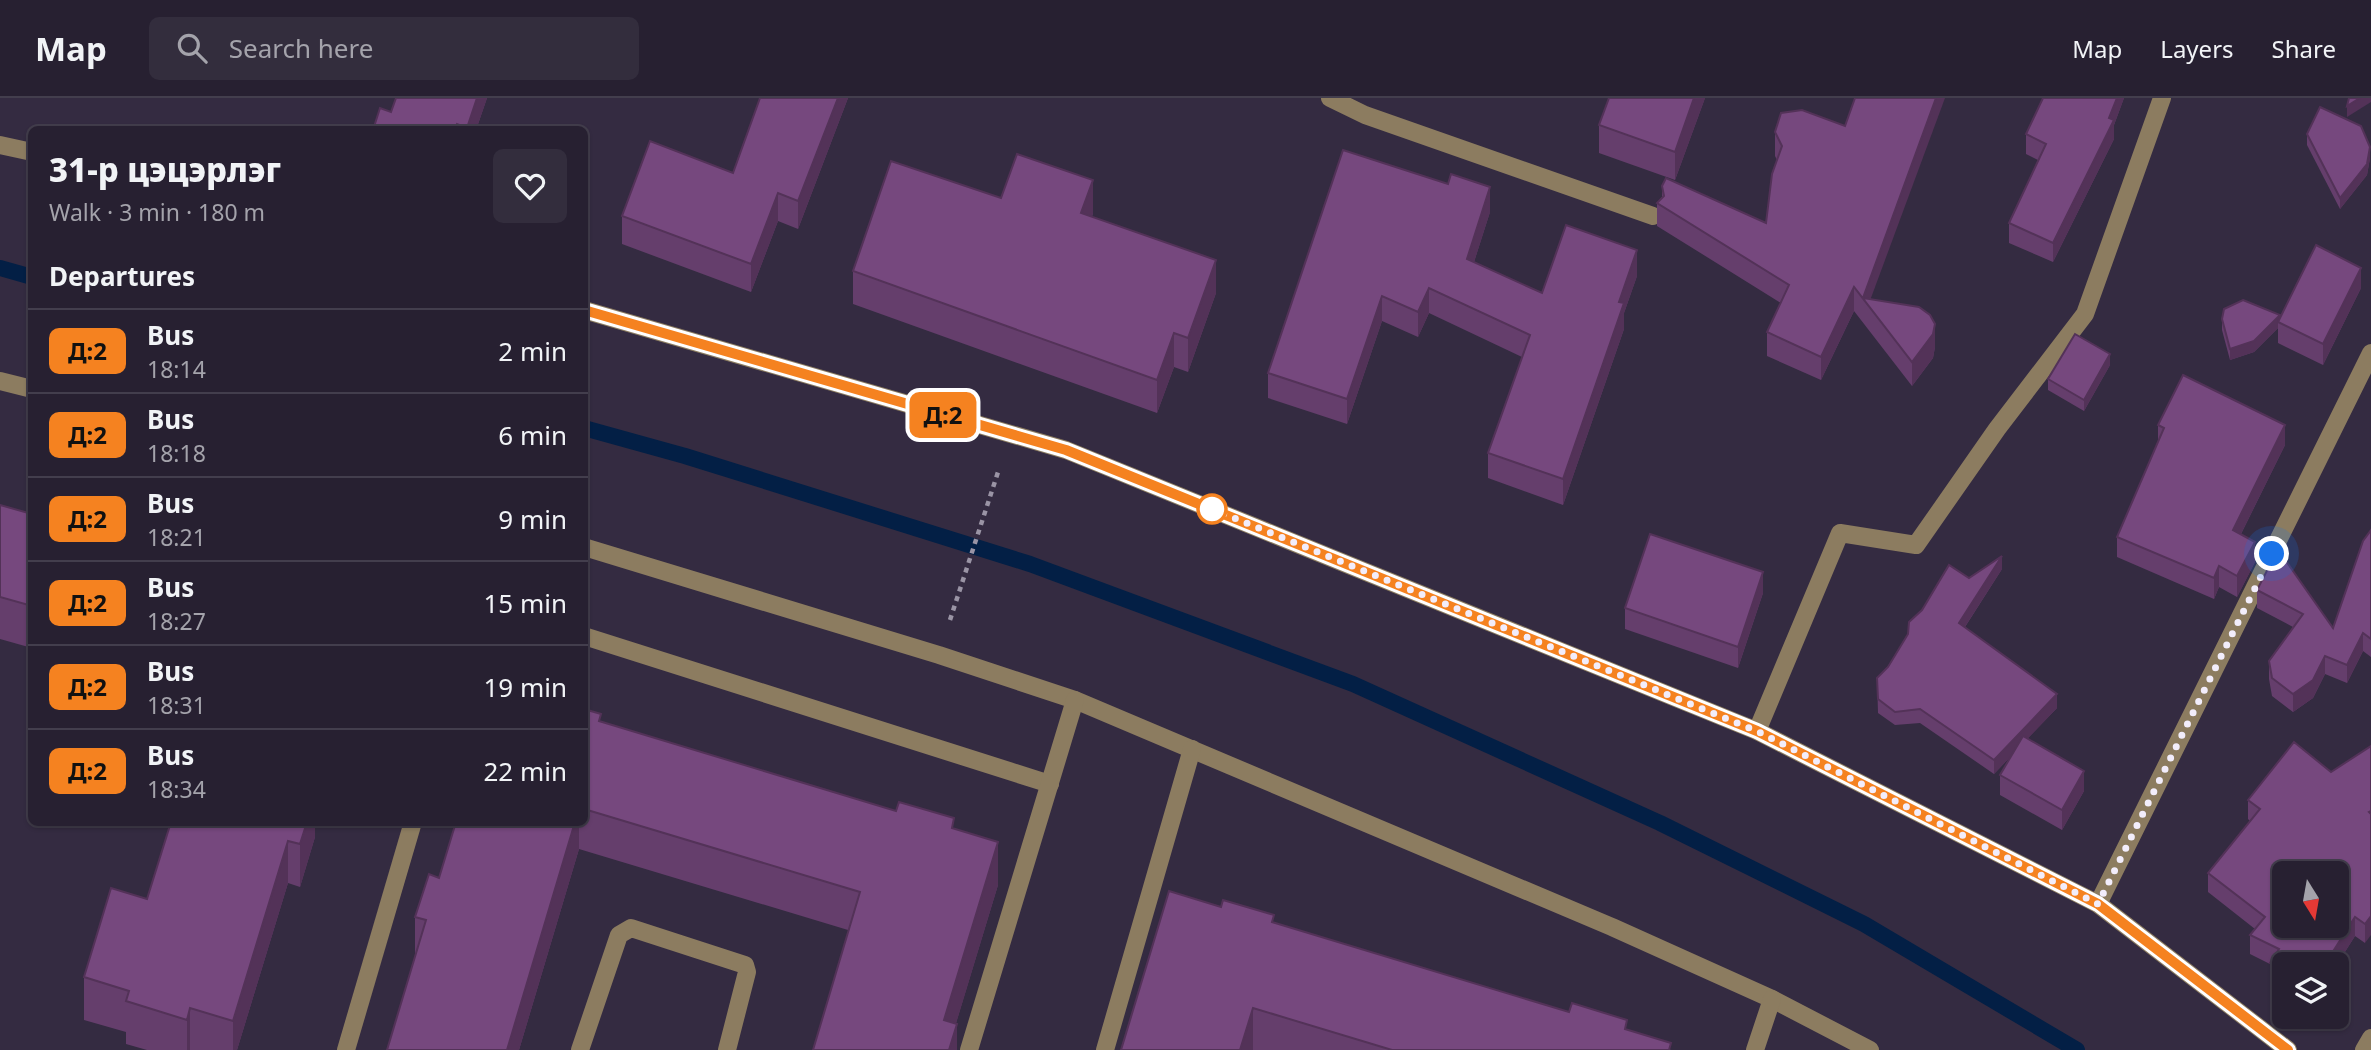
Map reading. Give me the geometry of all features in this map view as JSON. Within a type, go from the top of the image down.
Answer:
[{"type":"street","points":[[1330,98],[1365,115],[1653,216]]},
{"type":"street","points":[[1757,731],[1840,533],[1916,545],[1997,429],[2085,314],[2162,98]]},
{"type":"street","points":[[0,145],[28,151]]},
{"type":"street","points":[[588,311],[1066,450],[1757,731],[2098,904],[2288,1050]]},
{"type":"street","points":[[2098,904],[2371,353]]},
{"type":"street","points":[[0,381],[28,388]]},
{"type":"street","points":[[588,548],[939,655],[1075,700],[1612,926],[1772,999],[1870,1050]]},
{"type":"street","points":[[588,637],[1050,784]]},
{"type":"street","points":[[970,1050],[1075,700]]},
{"type":"street","points":[[1105,1050],[1192,748]]},
{"type":"street","points":[[346,1050],[412,826]]},
{"type":"street","points":[[580,1050],[618,935],[631,928],[744,965],[747,972],[727,1050]]},
{"type":"street","points":[[1755,1050],[1772,999]]},
{"type":"street","points":[[2364,1050],[2371,1038]]},
{"type":"path","points":[[939,655],[993,486]]},
{"type":"building","points":[[396,98],[477,98],[468,126],[374,126],[380,108],[391,112]]},
{"type":"building","points":[[760,98],[838,98],[798,201],[778,193],[751,264],[622,216],[650,141],[733,173]]},
{"type":"building","points":[[1609,98],[1694,98],[1675,152],[1599,125]]},
{"type":"building","points":[[1855,98],[1936,98],[1863,298],[1919,307],[1930,315],[1935,324],[1933,334],[1912,362],[1854,287],[1821,357],[1767,332],[1789,285],[1657,203],[1664,196],[1662,186],[1666,178],[1766,223],[1772,174],[1782,146],[1775,132],[1781,113],[1802,110],[1845,126]]},
{"type":"building","points":[[2043,98],[2117,98],[2109,118],[2114,120],[2053,243],[2009,223],[2046,144],[2026,134]]},
{"type":"building","points":[[2349,98],[2360,98],[2347,106]]},
{"type":"building","points":[[2320,107],[2361,126],[2370,147],[2367,164],[2340,198],[2307,134]]},
{"type":"building","points":[[1343,150],[1448,184],[1451,174],[1490,187],[1467,259],[1542,293],[1566,225],[1637,250],[1619,302],[1624,303],[1563,479],[1488,453],[1530,335],[1429,288],[1418,312],[1382,296],[1347,399],[1268,373]]},
{"type":"building","points":[[1017,154],[1093,180],[1081,213],[1216,260],[1188,338],[1174,333],[1157,380],[853,271],[891,161],[1001,198]]},
{"type":"building","points":[[2316,245],[2361,268],[2323,344],[2278,322]]},
{"type":"building","points":[[2243,300],[2280,315],[2254,341],[2230,349],[2222,319],[2224,309]]},
{"type":"building","points":[[2075,334],[2110,354],[2084,400],[2048,379]]},
{"type":"building","points":[[2183,375],[2285,425],[2233,530],[2255,542],[2237,576],[2219,566],[2214,578],[2117,537],[2164,428],[2158,425]]},
{"type":"building","points":[[0,505],[28,513],[28,605],[0,597]]},
{"type":"building","points":[[2371,530],[2371,639],[2363,633],[2347,665],[2325,656],[2313,680],[2293,694],[2272,678],[2269,661],[2303,614],[2257,590],[2275,555],[2286,561],[2333,628],[2363,541]]},
{"type":"building","points":[[1650,534],[1763,572],[1738,647],[1625,608]]},
{"type":"building","points":[[2002,556],[1959,623],[2057,694],[1994,760],[1920,709],[1895,712],[1878,699],[1877,678],[1888,667],[1908,634],[1909,622],[1922,610],[1949,565],[1969,578]]},
{"type":"building","points":[[588,710],[601,714],[599,721],[896,811],[899,802],[954,818],[952,828],[998,842],[944,1020],[957,1024],[949,1050],[813,1050],[860,892],[588,810]]},
{"type":"building","points":[[2023,736],[2084,771],[2062,810],[2000,775]]},
{"type":"building","points":[[2294,742],[2331,772],[2371,746],[2371,916],[2365,924],[2355,917],[2349,926],[2349,861],[2272,861],[2272,938],[2342,938],[2333,952],[2277,952],[2279,949],[2250,935],[2265,917],[2208,873],[2260,809],[2248,800]]},
{"type":"building","points":[[170,826],[306,826],[300,844],[288,841],[233,1021],[190,1008],[187,1020],[126,1001],[129,991],[84,977],[111,888],[147,899]]},
{"type":"building","points":[[455,826],[574,826],[507,1050],[387,1050],[426,920],[415,917],[429,874],[439,878]]},
{"type":"building","points":[[1169,891],[1221,907],[1223,900],[1274,915],[1272,922],[1569,1012],[1572,1003],[1627,1020],[1625,1029],[1671,1043],[1669,1050],[1392,1050],[1253,1008],[1240,1050],[1121,1050]]},
{"type":"waterway","points":[[0,268],[28,276]]},
{"type":"waterway","points":[[588,429],[685,456],[1030,564],[1353,684],[1660,823],[1864,924],[2077,1050]]},
{"type":"bus line","name":"Д:2","points":[[588,311],[1066,450],[1757,731],[2098,904],[2288,1050]]},
{"type":"route","points":[[1212,509],[1757,731],[2098,904],[2272,554]]}]
